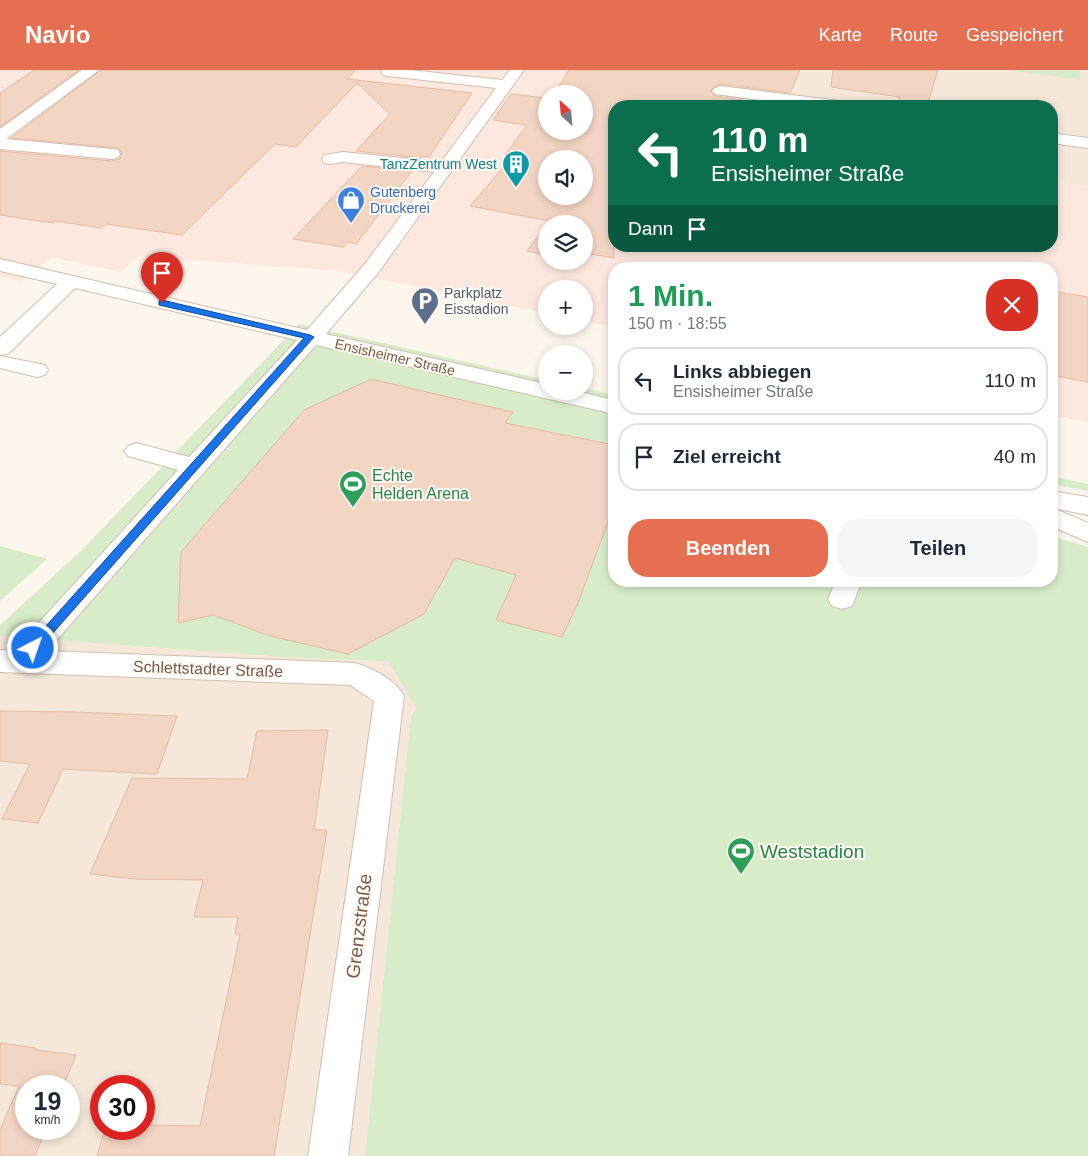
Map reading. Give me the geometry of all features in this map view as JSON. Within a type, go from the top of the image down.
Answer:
[{"type":"street","points":[[0,136],[92,70]]},
{"type":"street","name":"Schlettstadter Straße","points":[[10,662],[194,466],[310,337],[345,301],[371,269],[517,70]]},
{"type":"street","points":[[388,72],[506,85]]},
{"type":"street","points":[[720,91],[792,100]]},
{"type":"street","points":[[1058,139],[1088,143]]},
{"type":"street","points":[[0,144],[112,154]]},
{"type":"street","points":[[330,159],[343,157],[444,168]]},
{"type":"street","name":"Ensisheimer Straße","points":[[0,266],[608,406]]},
{"type":"street","points":[[0,349],[70,282]]},
{"type":"street","points":[[0,362],[37,370]]},
{"type":"street","points":[[136,451],[194,466]]},
{"type":"street","points":[[1058,500],[1088,506]]},
{"type":"street","points":[[1058,516],[1088,523]]},
{"type":"street","points":[[1058,518],[1088,533]]},
{"type":"street","name":"Schlettstadter Straße","points":[[10,662],[355,674],[389,696]]},
{"type":"street","name":"Grenzstraße","points":[[328,1156],[389,696]]},
{"type":"shaded area","points":[[0,70],[570,70],[808,100],[608,100],[608,252],[1058,252],[1058,182],[1088,186],[1088,422],[1058,416],[1058,262],[608,262],[608,326],[593,323],[593,280],[538,280],[538,311],[338,271],[138,256],[120,272],[52,257],[21,281],[0,277]]},
{"type":"shaded area","points":[[570,70],[1088,70],[1088,186],[1058,182],[1058,100],[809,100]]},
{"type":"shaded area","points":[[0,636],[297,658],[388,661],[418,709],[411,716],[365,1156],[0,1156]]},
{"type":"green space","points":[[1007,70],[1080,70],[1080,80]]},
{"type":"green space","name":"Weststadion","points":[[299,324],[538,378],[538,400],[593,400],[593,390],[608,394],[608,587],[1058,587],[1058,538],[1088,547],[1088,1156],[365,1156],[411,716],[417,709],[388,661],[297,658],[0,636],[0,625],[82,550]]},
{"type":"green space","points":[[1058,478],[1088,484],[1088,491],[1058,485]]},
{"type":"green space","points":[[0,546],[47,559],[0,601]]},
{"type":"building","points":[[34,70],[79,70],[0,127],[0,93]]},
{"type":"building","points":[[101,70],[356,70],[347,79],[472,93],[429,157],[423,156],[421,158],[356,151],[390,114],[357,83],[296,147],[275,144],[182,235],[106,224],[101,228],[0,215],[0,151],[112,161],[120,159],[122,153],[118,148],[11,138]]},
{"type":"building","points":[[569,70],[800,70],[790,93],[720,84],[710,91],[715,96],[743,100],[608,100],[608,252],[614,252],[614,258],[593,254],[593,215],[538,215],[538,219],[470,206],[513,156],[505,155],[527,125],[493,120],[511,94],[538,97],[538,140],[593,140],[593,85],[560,85]]},
{"type":"building","points":[[833,70],[938,70],[929,100],[899,100],[900,97],[831,87]]},
{"type":"building","points":[[362,166],[412,171],[356,244],[348,242],[344,247],[293,239]]},
{"type":"building","points":[[538,237],[538,253],[527,251]]},
{"type":"building","points":[[1058,292],[1088,297],[1088,382],[1058,376]]},
{"type":"building","name":"Echte Helden Arena","points":[[371,379],[513,412],[505,423],[608,444],[608,522],[578,603],[562,637],[496,620],[516,575],[455,558],[424,614],[348,654],[270,636],[213,615],[178,623],[181,552],[304,410]]},
{"type":"building","points":[[0,711],[177,716],[157,774],[63,769],[38,823],[2,819],[30,764],[0,761]]},
{"type":"building","points":[[328,730],[314,830],[327,830],[274,1156],[97,1156],[102,1140],[155,1140],[155,1125],[200,1126],[240,935],[235,934],[238,917],[194,917],[203,880],[135,879],[90,874],[132,778],[247,779],[257,731]]},
{"type":"building","points":[[0,1043],[76,1055],[68,1075],[15,1075],[15,1086],[0,1084]]},
{"type":"building","points":[[15,1095],[15,1140],[42,1140],[35,1156],[0,1156],[0,1130]]},
{"type":"place","name":"TanzZentrum West","points":[[516,188]]},
{"type":"place","name":"Gutenberg Druckerei","points":[[351,224]]},
{"type":"place","name":"Parkplatz Eisstadion","points":[[425,325]]},
{"type":"place","name":"Echte Helden Arena","points":[[353,508]]},
{"type":"place","name":"Weststadion","points":[[741,875]]},
{"type":"route","points":[[33,648],[310,337],[162,303]]}]
